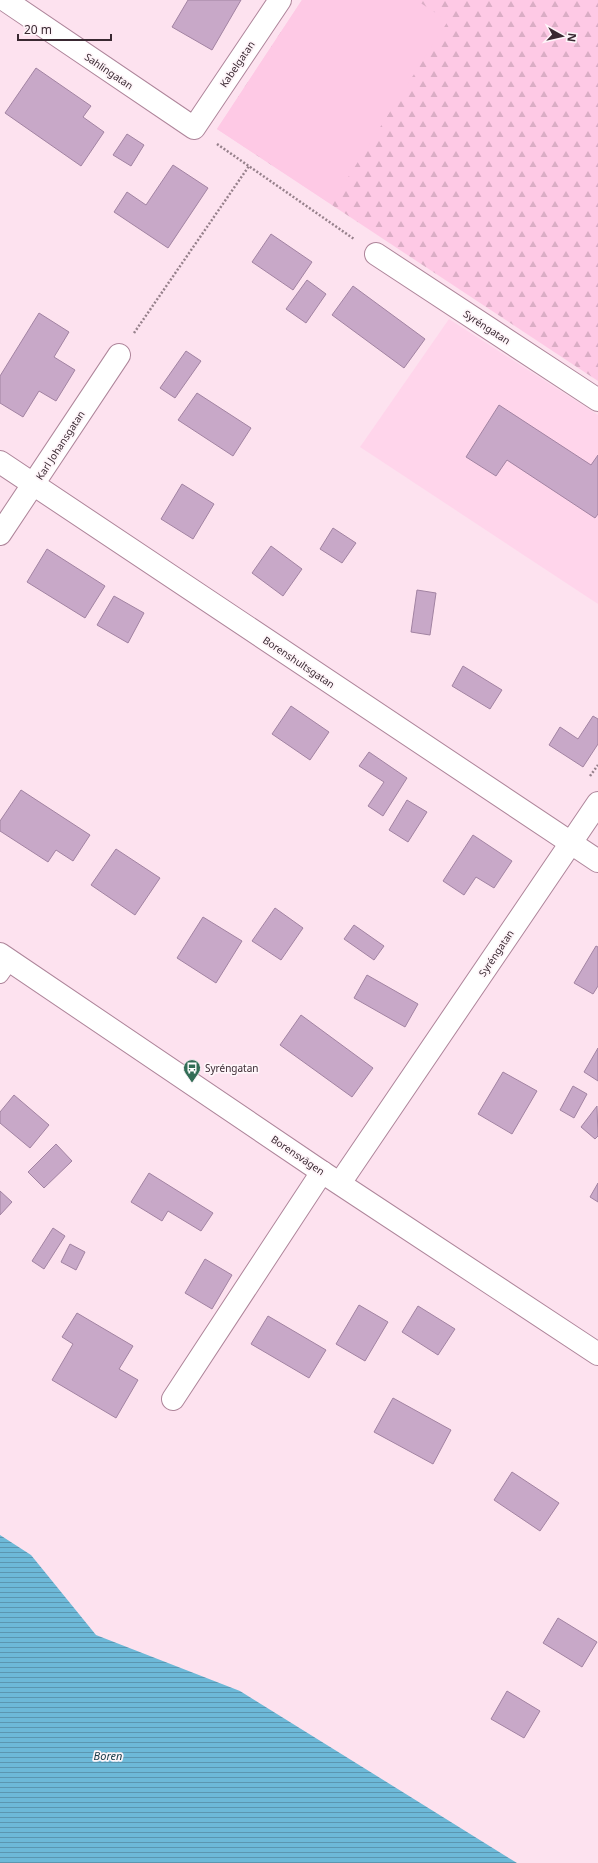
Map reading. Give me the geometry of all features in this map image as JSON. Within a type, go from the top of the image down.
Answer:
[{"type":"street","name":"Sahlingatan","points":[[5,0],[194,128]]},
{"type":"street","name":"Kabelgatan","points":[[194,128],[280,0]]},
{"type":"street","name":"Syréngatan","points":[[376,254],[598,400]]},
{"type":"street","name":"Karl Johansgatan","points":[[0,534],[119,355]]},
{"type":"street","name":"Borenshultsgatan","points":[[0,462],[570,844],[598,861]]},
{"type":"street","name":"Syréngatan","points":[[173,1399],[570,844],[598,802]]},
{"type":"street","name":"Borensvägen","points":[[3,963],[331,1177],[598,1354]]},
{"type":"path","points":[[194,128],[376,254]]},
{"type":"path","points":[[119,355],[249,166]]},
{"type":"path","points":[[586,783],[598,765]]},
{"type":"shaded area","points":[[449,319],[598,415],[598,604],[360,447]]},
{"type":"green space","points":[[302,0],[598,0],[598,381],[217,129]]},
{"type":"green space","points":[[302,0],[416,0],[448,21],[331,204],[217,129]]},
{"type":"water","name":"Boren","points":[[0,1535],[31,1555],[96,1635],[240,1691],[517,1863],[0,1863]]},
{"type":"building","points":[[188,0],[241,0],[212,50],[172,27]]},
{"type":"building","points":[[36,68],[91,106],[83,117],[104,132],[81,166],[5,113]]},
{"type":"building","points":[[127,134],[144,145],[131,166],[113,155]]},
{"type":"building","points":[[173,165],[208,188],[168,248],[114,212],[127,192],[146,205]]},
{"type":"building","points":[[271,234],[312,262],[293,290],[252,262]]},
{"type":"building","points":[[307,280],[326,294],[306,323],[286,309]]},
{"type":"building","points":[[353,286],[425,339],[404,368],[332,315]]},
{"type":"building","points":[[39,313],[69,332],[54,357],[75,370],[56,401],[39,391],[23,417],[0,403],[0,376]]},
{"type":"building","points":[[186,351],[201,361],[175,398],[160,388]]},
{"type":"building","points":[[197,393],[251,428],[233,456],[178,420]]},
{"type":"building","points":[[499,405],[591,465],[598,455],[598,514],[595,518],[507,460],[496,476],[466,457]]},
{"type":"building","points":[[182,484],[214,504],[193,539],[161,519]]},
{"type":"building","points":[[333,528],[356,543],[342,563],[320,549]]},
{"type":"building","points":[[271,546],[302,569],[283,596],[252,573]]},
{"type":"building","points":[[47,549],[105,586],[85,618],[27,582]]},
{"type":"building","points":[[417,590],[436,593],[430,635],[411,632]]},
{"type":"building","points":[[114,596],[144,613],[128,643],[97,625]]},
{"type":"building","points":[[463,666],[502,690],[490,709],[452,686]]},
{"type":"building","points":[[291,706],[329,732],[310,760],[272,734]]},
{"type":"building","points":[[593,716],[598,719],[598,744],[583,767],[549,745],[560,727],[578,739]]},
{"type":"building","points":[[369,752],[407,778],[383,816],[368,806],[384,782],[359,766]]},
{"type":"building","points":[[21,790],[90,835],[73,861],[56,850],[48,862],[0,831],[0,821]]},
{"type":"building","points":[[407,800],[427,812],[408,842],[389,830]]},
{"type":"building","points":[[473,835],[512,861],[494,888],[476,877],[464,895],[443,881]]},
{"type":"building","points":[[116,849],[160,878],[135,915],[91,885]]},
{"type":"building","points":[[275,908],[303,928],[281,960],[252,941]]},
{"type":"building","points":[[203,917],[242,941],[216,983],[177,958]]},
{"type":"building","points":[[354,925],[384,946],[374,960],[344,939]]},
{"type":"building","points":[[596,946],[598,947],[598,986],[593,994],[574,983]]},
{"type":"building","points":[[367,975],[418,1004],[405,1027],[354,998]]},
{"type":"building","points":[[301,1015],[373,1068],[352,1097],[280,1045]]},
{"type":"building","points":[[598,1048],[598,1081],[584,1072]]},
{"type":"building","points":[[503,1072],[537,1091],[512,1134],[478,1114]]},
{"type":"building","points":[[573,1086],[587,1094],[574,1118],[560,1110]]},
{"type":"building","points":[[14,1095],[49,1125],[30,1148],[0,1123],[0,1112]]},
{"type":"building","points":[[597,1106],[598,1136],[595,1139],[581,1127]]},
{"type":"building","points":[[56,1144],[72,1161],[44,1188],[28,1172]]},
{"type":"building","points":[[149,1173],[213,1213],[201,1231],[168,1211],[162,1221],[131,1202]]},
{"type":"building","points":[[598,1183],[598,1202],[590,1197]]},
{"type":"building","points":[[0,1191],[12,1202],[0,1215]]},
{"type":"building","points":[[53,1228],[65,1236],[44,1269],[32,1261]]},
{"type":"building","points":[[70,1244],[85,1252],[76,1270],[61,1262]]},
{"type":"building","points":[[205,1259],[232,1275],[212,1309],[185,1293]]},
{"type":"building","points":[[359,1305],[388,1322],[365,1361],[336,1344]]},
{"type":"building","points":[[418,1306],[455,1329],[438,1355],[402,1332]]},
{"type":"building","points":[[77,1313],[133,1346],[119,1369],[138,1380],[116,1418],[52,1380],[73,1344],[62,1337]]},
{"type":"building","points":[[268,1316],[326,1350],[309,1378],[251,1344]]},
{"type":"building","points":[[393,1398],[451,1430],[433,1464],[374,1432]]},
{"type":"building","points":[[512,1472],[559,1503],[540,1531],[494,1500]]},
{"type":"building","points":[[558,1618],[597,1642],[582,1667],[543,1643]]},
{"type":"building","points":[[507,1691],[540,1711],[524,1738],[491,1719]]},
{"type":"place","name":"Syréngatan","points":[[192,1083]]}]
